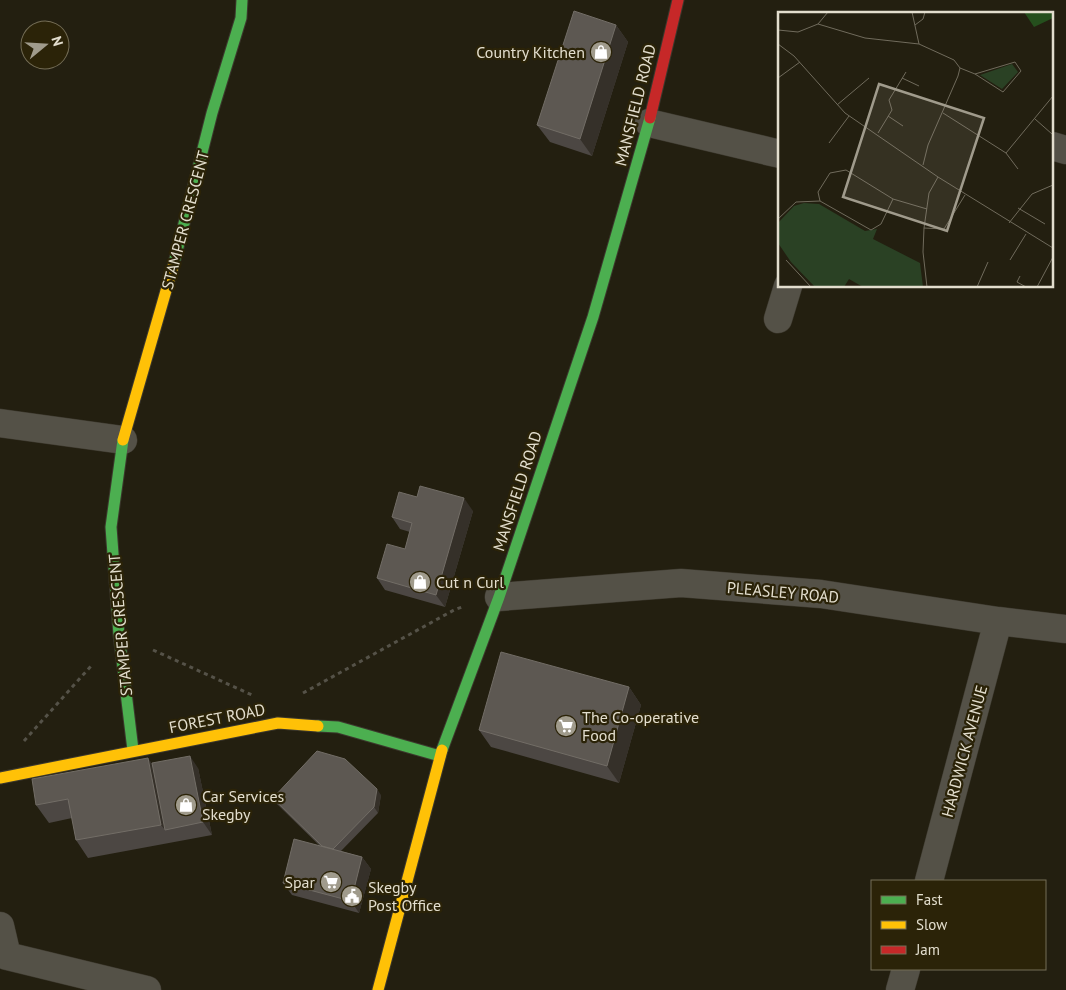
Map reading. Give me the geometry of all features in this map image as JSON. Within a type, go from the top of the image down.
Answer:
[{"type":"street","name":"STAMPER CRESCENT","points":[[133,750],[119,635],[111,527],[123,440],[172,271],[212,113],[241,18],[242,0]]},
{"type":"street","name":"MANSFIELD ROAD","points":[[378,990],[440,756],[499,597],[592,317],[650,124],[678,0]]},
{"type":"street","points":[[650,124],[778,154]]},
{"type":"street","points":[[778,319],[787,288]]},
{"type":"street","points":[[0,423],[123,440]]},
{"type":"street","name":"PLEASLEY ROAD","points":[[499,597],[681,584],[821,594],[998,621],[1066,629]]},
{"type":"street","name":"HARDWICK AVENUE","points":[[929,880],[998,621]]},
{"type":"street","name":"FOREST ROAD","points":[[0,778],[133,750],[278,723],[338,727],[440,756]]},
{"type":"street","points":[[0,926],[7,956],[147,990]]},
{"type":"street","points":[[900,990],[906,970]]},
{"type":"path","points":[[278,723],[277,707],[454,610],[499,597]]},
{"type":"building","points":[[574,11],[616,25],[580,139],[537,125]]},
{"type":"building","points":[[420,486],[464,498],[436,595],[377,578],[387,544],[405,549],[412,523],[392,517],[399,492],[417,497]]},
{"type":"building","name":"The Co-operative Food","points":[[501,652],[629,687],[607,766],[479,730]]},
{"type":"building","points":[[317,751],[345,759],[377,789],[374,807],[333,849],[322,846],[273,798]]},
{"type":"building","name":"Car Services Skegby","points":[[190,756],[203,822],[165,830],[152,763]]},
{"type":"building","points":[[148,758],[161,825],[76,840],[68,799],[36,805],[32,779]]},
{"type":"building","name":"Spar","points":[[294,839],[362,857],[351,901],[283,883]]},
{"type":"traffic: fast","points":[[174,263],[212,113],[241,18],[242,0]]},
{"type":"traffic: fast","points":[[442,750],[499,597],[593,317],[650,118]]},
{"type":"traffic: fast","points":[[123,440],[111,527],[119,635],[133,750]]},
{"type":"traffic: fast","points":[[318,726],[338,727],[440,756]]},
{"type":"traffic: slow","points":[[123,440],[174,263]]},
{"type":"traffic: slow","points":[[0,778],[278,723],[318,726]]},
{"type":"traffic: slow","points":[[378,990],[442,750]]},
{"type":"traffic: jam","points":[[650,118],[678,0]]},
{"type":"place","name":"Country Kitchen","points":[[601,52]]},
{"type":"place","name":"Cut n Curl","points":[[420,582]]},
{"type":"place","name":"The Co-operative Food","points":[[566,726]]},
{"type":"place","name":"Car Services Skegby","points":[[186,805]]},
{"type":"place","name":"Spar","points":[[331,882]]},
{"type":"place","name":"Skegby Post Office","points":[[352,896]]}]
